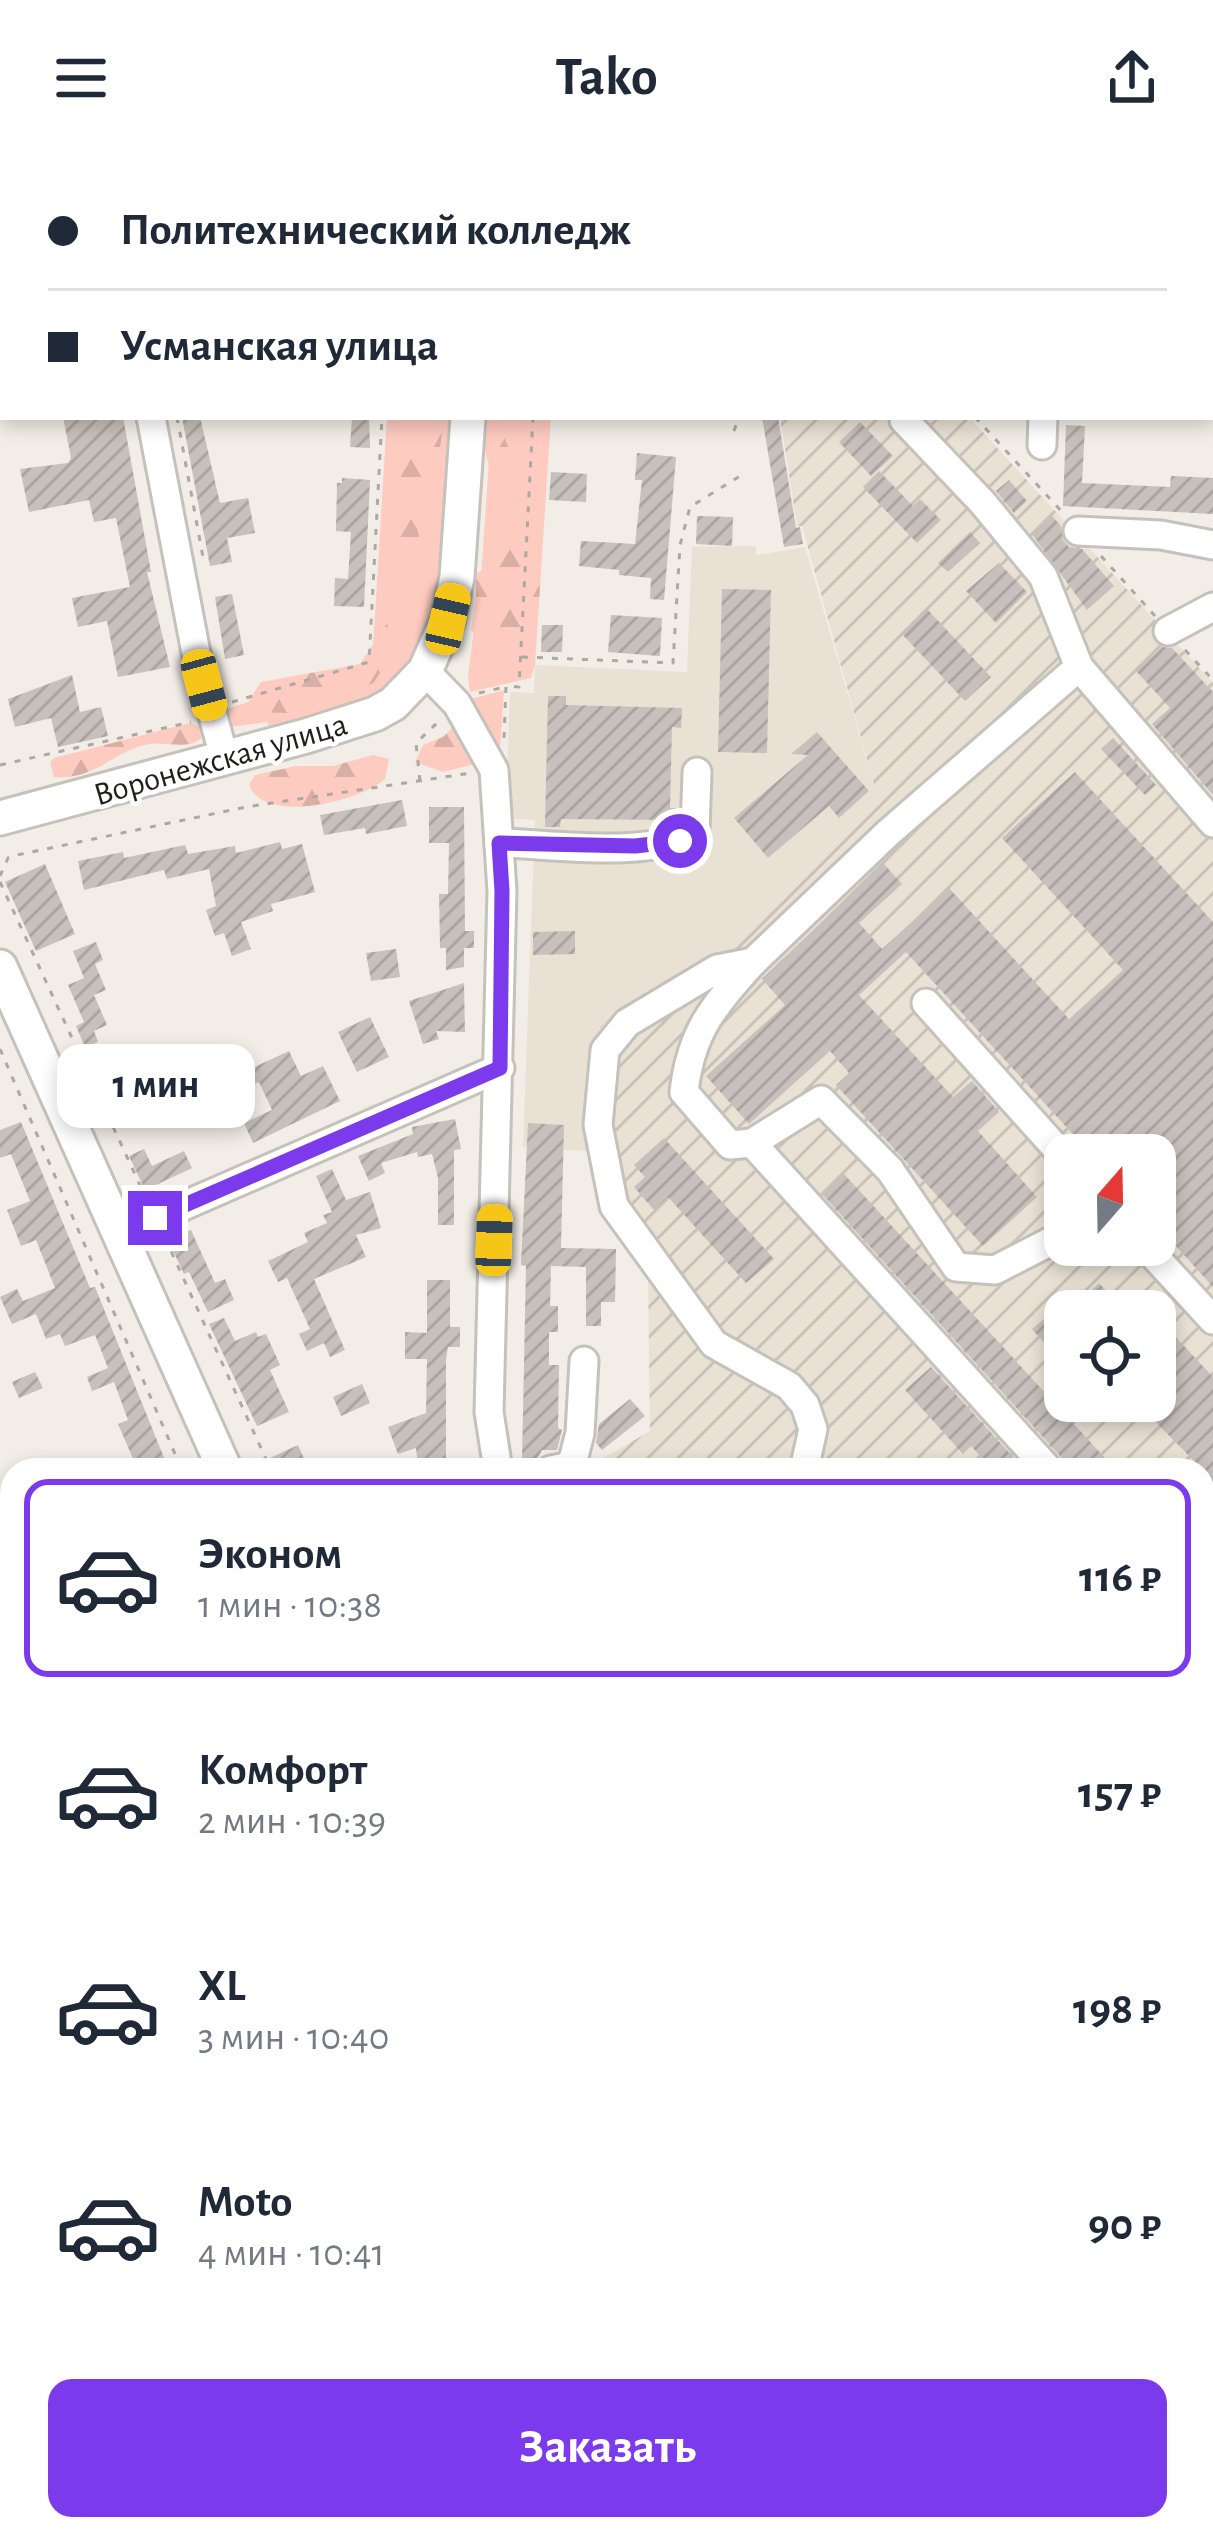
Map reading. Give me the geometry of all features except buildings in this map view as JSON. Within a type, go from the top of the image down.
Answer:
[{"type":"main road","points":[[425,671],[448,619],[457,578],[468,420]]},
{"type":"main road","name":"Воронежская улица","points":[[0,818],[225,760],[375,714],[393,704],[425,671]]},
{"type":"main road","points":[[0,967],[220,1458]]},
{"type":"street","points":[[152,420],[197,658],[225,760]]},
{"type":"street","points":[[904,420],[982,502],[1043,576],[1079,667],[1213,823]]},
{"type":"street","points":[[1078,530],[1213,545]]},
{"type":"street","points":[[1168,631],[1213,607]]},
{"type":"street","points":[[1044,1245],[995,1270],[956,1267],[890,1171],[821,1100],[752,1143],[730,1145],[684,1093],[689,1054],[713,1008],[753,962],[888,832],[1079,667]]},
{"type":"street","points":[[425,671],[457,704],[494,770],[502,891],[489,1412],[496,1458]]},
{"type":"street","points":[[499,843],[635,846],[680,841],[695,832],[697,772]]},
{"type":"street","points":[[753,962],[716,968],[627,1023],[605,1050],[598,1125],[614,1206],[714,1344],[789,1386],[806,1405],[813,1429],[807,1458]]},
{"type":"street","points":[[926,1003],[1044,1135]]},
{"type":"street","points":[[118,1234],[500,1068]]},
{"type":"street","points":[[752,1143],[1038,1458]]},
{"type":"street","points":[[1164,1266],[1213,1319]]},
{"type":"street","points":[[572,1458],[584,1361]]},
{"type":"path","points":[[0,765],[197,720],[229,703],[369,662],[382,420]]},
{"type":"path","points":[[734,431],[738,420]]},
{"type":"path","points":[[520,657],[674,663],[680,545],[690,507],[740,476]]},
{"type":"path","points":[[0,882],[266,1458]]},
{"type":"path","points":[[0,1049],[177,1458]]},
{"type":"shaded area","points":[[780,420],[972,420],[1213,683],[1213,1458],[604,1458],[650,1431],[648,1272],[605,1209],[588,1151],[600,1027],[641,998],[667,989],[813,867],[877,795],[802,526],[797,526]]},
{"type":"shaded area","points":[[755,546],[757,555],[805,547],[877,795],[813,867],[667,989],[600,1027],[588,1151],[523,1147],[535,820],[505,818],[510,692],[534,693],[535,665],[687,672],[692,547]]},
{"type":"green space","points":[[387,420],[453,420],[448,525],[436,605],[408,670],[374,698],[270,729],[267,722],[230,727],[221,714],[372,663]]},
{"type":"green space","points":[[393,420],[444,420],[440,448],[450,471],[446,487],[421,497],[404,490],[386,473]]},
{"type":"green space","points":[[487,420],[502,420],[519,472],[506,474],[488,463]]},
{"type":"green space","points":[[492,420],[551,420],[535,665],[531,678],[470,692]]},
{"type":"green space","points":[[402,511],[415,520],[423,553],[417,560],[395,558],[382,544],[383,520]]},
{"type":"green space","points":[[510,549],[532,562],[539,599],[522,635],[497,649],[481,643],[471,629],[475,575]]},
{"type":"green space","points":[[415,602],[426,605],[422,617],[394,646],[374,682],[293,712],[250,711],[249,700],[261,682],[360,664],[389,621]]},
{"type":"green space","points":[[504,690],[500,750],[471,699]]},
{"type":"green space","points":[[190,723],[203,728],[201,739],[181,745],[145,745],[81,774],[54,777],[50,762],[54,758]]},
{"type":"green space","points":[[452,728],[480,749],[475,764],[443,772],[415,762],[423,745]]},
{"type":"green space","points":[[373,755],[389,759],[385,779],[335,801],[291,807],[272,804],[258,797],[249,784],[255,775],[296,766],[333,766]]},
{"type":"route","points":[[155,1218],[500,1068],[499,843],[635,846],[680,841]]}]
